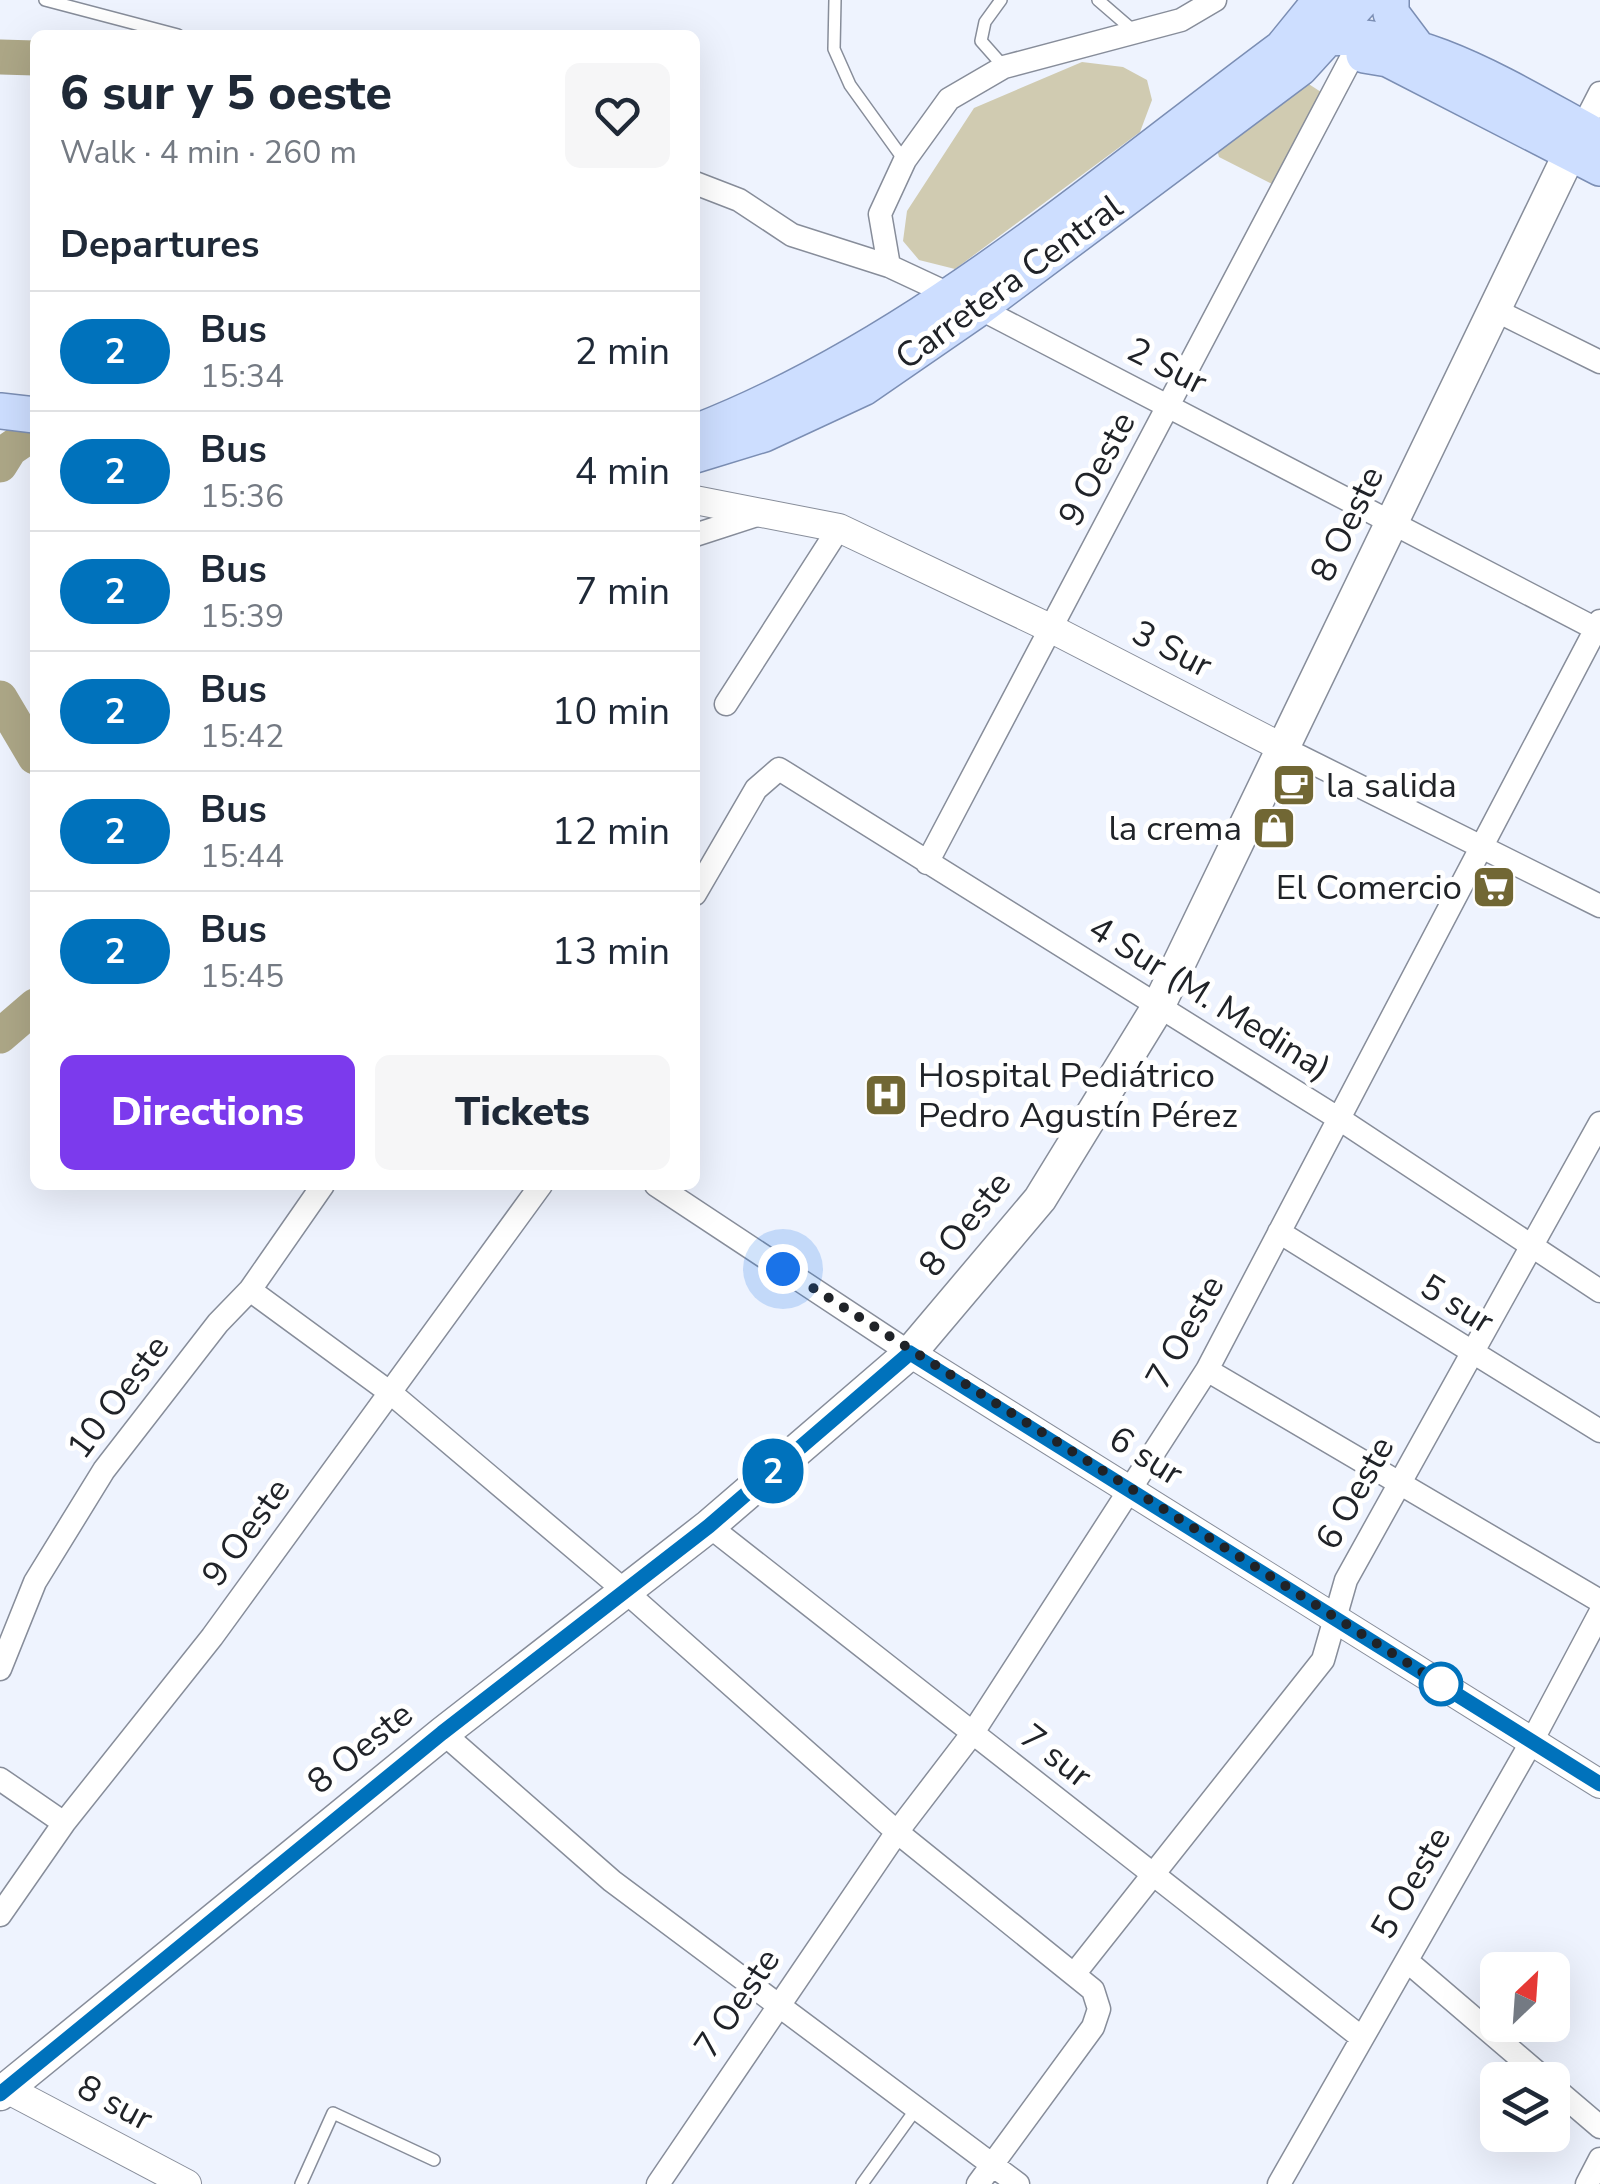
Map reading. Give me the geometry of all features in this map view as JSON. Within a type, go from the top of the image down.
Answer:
[{"type":"main road","points":[[1291,58],[1320,0]]},
{"type":"main road","points":[[1291,58],[1370,26],[1588,147]]},
{"type":"main road","name":"Carretera Central","points":[[700,453],[764,434],[863,388],[965,301],[1291,58]]},
{"type":"main road","name":"8 Oeste","points":[[4,2092],[442,1733],[709,1526],[910,1353],[1040,1198],[1158,1007],[1495,310],[1588,147]]},
{"type":"main road","name":"Carretera Central","points":[[700,431],[751,411],[965,301]]},
{"type":"main road","points":[[0,410],[30,414]]},
{"type":"street","points":[[889,266],[880,214],[905,160],[948,99],[1004,67],[1182,20],[1215,0]]},
{"type":"street","name":"9 Oeste","points":[[927,864],[1370,26]]},
{"type":"street","name":"8 Oeste","points":[[1588,147],[1600,93]]},
{"type":"street","name":"2 Sur","points":[[700,185],[739,200],[792,235],[889,266],[965,301],[1599,626]]},
{"type":"street","points":[[1495,310],[1600,362]]},
{"type":"street","name":"3 Sur","points":[[700,501],[839,528],[1052,629],[1600,906]]},
{"type":"street","points":[[700,533],[764,513]]},
{"type":"street","points":[[726,704],[839,528]]},
{"type":"street","name":"7 Oeste","points":[[658,2184],[897,1832],[972,1734],[1132,1492],[1206,1370],[1599,626]]},
{"type":"street","name":"4 Sur (M. Medina)","points":[[700,885],[756,789],[779,769],[1341,1120],[1600,1291]]},
{"type":"street","name":"6 Oeste","points":[[1075,1973],[1322,1660],[1346,1580],[1600,1122]]},
{"type":"street","name":"10 Oeste","points":[[0,1669],[35,1582],[104,1470],[218,1323],[250,1290],[320,1190]]},
{"type":"street","name":"9 Oeste","points":[[0,1915],[64,1823],[212,1638],[537,1190]]},
{"type":"street","name":"6 sur","points":[[664,1190],[910,1353],[1600,1784]]},
{"type":"street","name":"5 sur","points":[[1279,1232],[1600,1431]]},
{"type":"street","points":[[250,1290],[392,1394],[626,1592],[897,1832],[1093,1990],[1098,2009],[1094,2027],[985,2175]]},
{"type":"street","points":[[1206,1370],[1600,1600]]},
{"type":"street","name":"7 sur","points":[[709,1526],[1362,2038]]},
{"type":"street","name":"5 Oeste","points":[[1279,2184],[1532,1741],[1600,1613]]},
{"type":"street","points":[[442,1733],[612,1881],[916,2109],[985,2175],[1018,2184]]},
{"type":"street","points":[[0,1779],[64,1823]]},
{"type":"street","points":[[1407,1961],[1525,2062]]},
{"type":"street","name":"8 sur","points":[[4,2092],[188,2184]]},
{"type":"street","points":[[1570,2101],[1600,2127]]},
{"type":"street","points":[[1586,2184],[1600,2159]]},
{"type":"lane","points":[[46,0],[159,30]]},
{"type":"lane","points":[[835,0],[834,49],[850,85],[905,160]]},
{"type":"lane","points":[[1001,0],[985,22],[982,40],[1004,67]]},
{"type":"lane","points":[[1098,0],[1135,32]]},
{"type":"lane","points":[[862,2184],[916,2109]]},
{"type":"lane","points":[[300,2184],[333,2113],[434,2160]]},
{"type":"shaded area","points":[[1082,62],[1123,67],[1147,80],[1152,100],[1140,132],[955,269],[919,260],[903,241],[907,211],[974,108]]},
{"type":"shaded area","points":[[1301,79],[1321,92],[1274,185],[1219,157],[1215,143]]},
{"type":"waterway","points":[[0,57],[30,58]]},
{"type":"waterway","points":[[0,465],[10,449],[30,435]]},
{"type":"waterway","points":[[0,698],[30,749]]},
{"type":"waterway","points":[[0,1036],[30,1010]]},
{"type":"bus line","name":"2","points":[[0,2094],[442,1733],[709,1526],[910,1353],[1600,1784]]},
{"type":"place","name":"la salida","points":[[1294,785]]},
{"type":"place","name":"la crema","points":[[1274,828]]},
{"type":"place","name":"El Comercio","points":[[1494,887]]},
{"type":"place","name":"Hospital Pediátrico Pedro Agustín Pérez","points":[[886,1095]]},
{"type":"route","points":[[783,1269],[910,1353],[1441,1684]]}]
